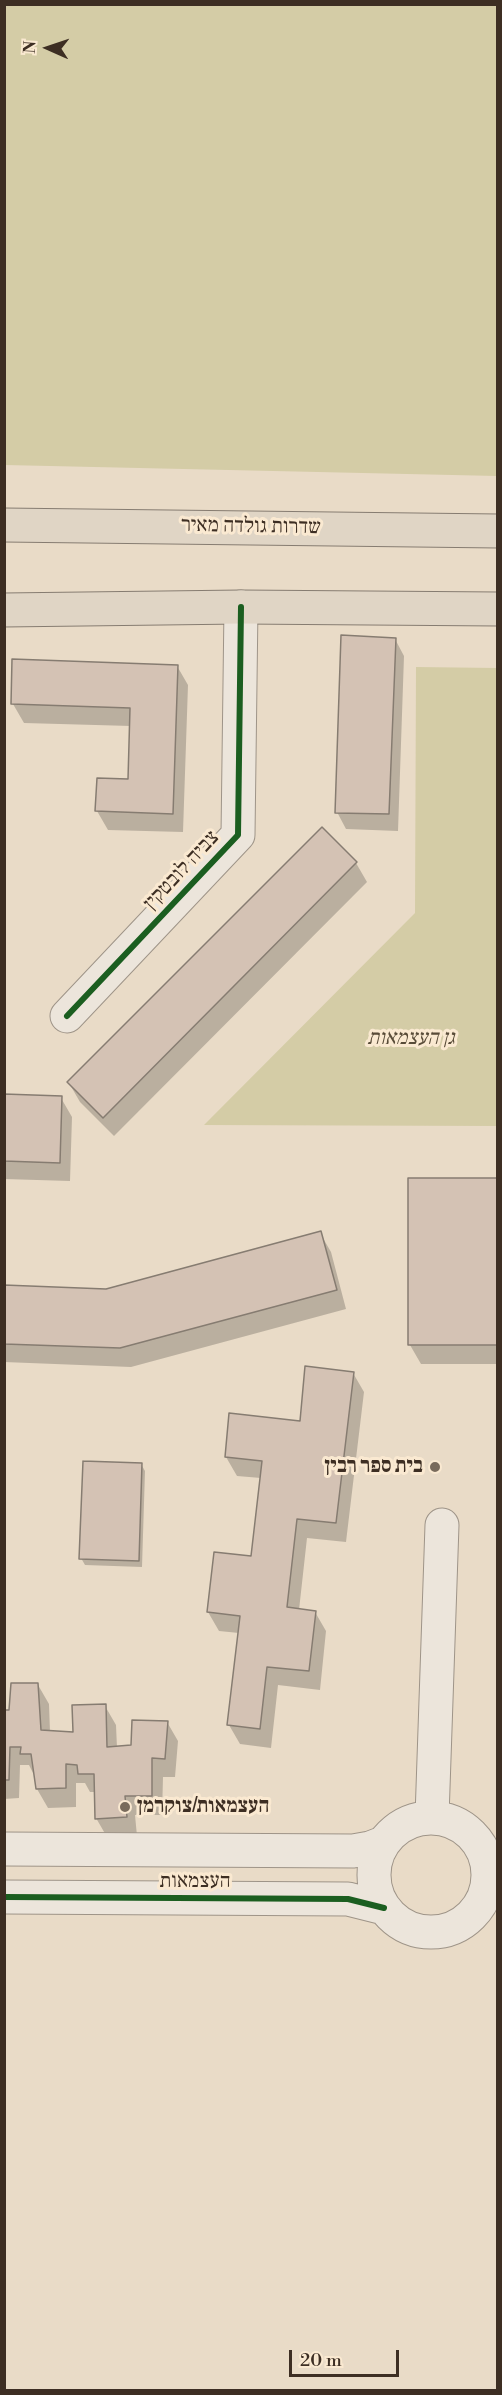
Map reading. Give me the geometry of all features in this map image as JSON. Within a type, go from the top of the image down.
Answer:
[{"type":"main road","name":"שדרות גולדה מאיר","points":[[4,525],[498,531]]},
{"type":"main road","points":[[4,610],[241,607],[498,609]]},
{"type":"street","name":"צביה לובטקין","points":[[67,1016],[238,835],[241,607]]},
{"type":"street","points":[[432,1817],[442,1525]]},
{"type":"street","points":[[432,1817],[452,1821],[489,1848],[488,1885],[480,1904],[486,1906],[452,1929],[434,1933],[416,1931],[400,1924],[384,1908],[377,1896],[373,1878],[375,1860],[383,1843],[396,1829],[413,1820],[432,1817]]},
{"type":"street","name":"העצמאות","points":[[4,1849],[353,1851],[383,1843]]},
{"type":"street","name":"העצמאות","points":[[4,1897],[348,1899],[384,1908]]},
{"type":"green space","points":[[5,4],[497,5],[497,476],[5,465]]},
{"type":"green space","name":"גן העצמאות","points":[[416,667],[497,668],[497,1126],[204,1125],[415,913]]},
{"type":"building","points":[[341,635],[396,638],[389,814],[335,813]]},
{"type":"building","points":[[12,659],[178,665],[173,814],[95,811],[97,778],[128,779],[130,708],[11,704]]},
{"type":"building","points":[[322,827],[357,862],[103,1118],[67,1082]]},
{"type":"building","points":[[4,1094],[62,1096],[60,1163],[4,1161]]},
{"type":"building","points":[[408,1178],[498,1178],[498,1345],[408,1345]]},
{"type":"building","points":[[321,1231],[337,1290],[120,1348],[4,1344],[4,1285],[106,1289]]},
{"type":"building","points":[[305,1366],[354,1372],[336,1523],[297,1519],[287,1607],[316,1611],[309,1671],[267,1667],[260,1729],[227,1725],[240,1616],[207,1612],[214,1552],[251,1556],[262,1461],[225,1457],[229,1413],[300,1421]]},
{"type":"building","points":[[83,1461],[142,1463],[139,1561],[79,1559]]},
{"type":"building","points":[[11,1683],[38,1683],[41,1730],[73,1732],[72,1705],[106,1704],[107,1747],[131,1745],[132,1720],[168,1721],[165,1759],[152,1758],[152,1796],[125,1796],[127,1817],[95,1819],[94,1774],[78,1774],[77,1765],[66,1764],[66,1788],[36,1789],[31,1754],[20,1754],[21,1747],[10,1747],[9,1780],[4,1780],[4,1710],[9,1710]]},
{"type":"cycle path","points":[[67,1016],[238,835],[241,607]]},
{"type":"cycle path","points":[[4,1897],[348,1899],[384,1908]]},
{"type":"place","name":"בית ספר רבין","points":[[435,1467]]},
{"type":"place","name":"העצמאות/צוקרמן","points":[[125,1807]]}]
